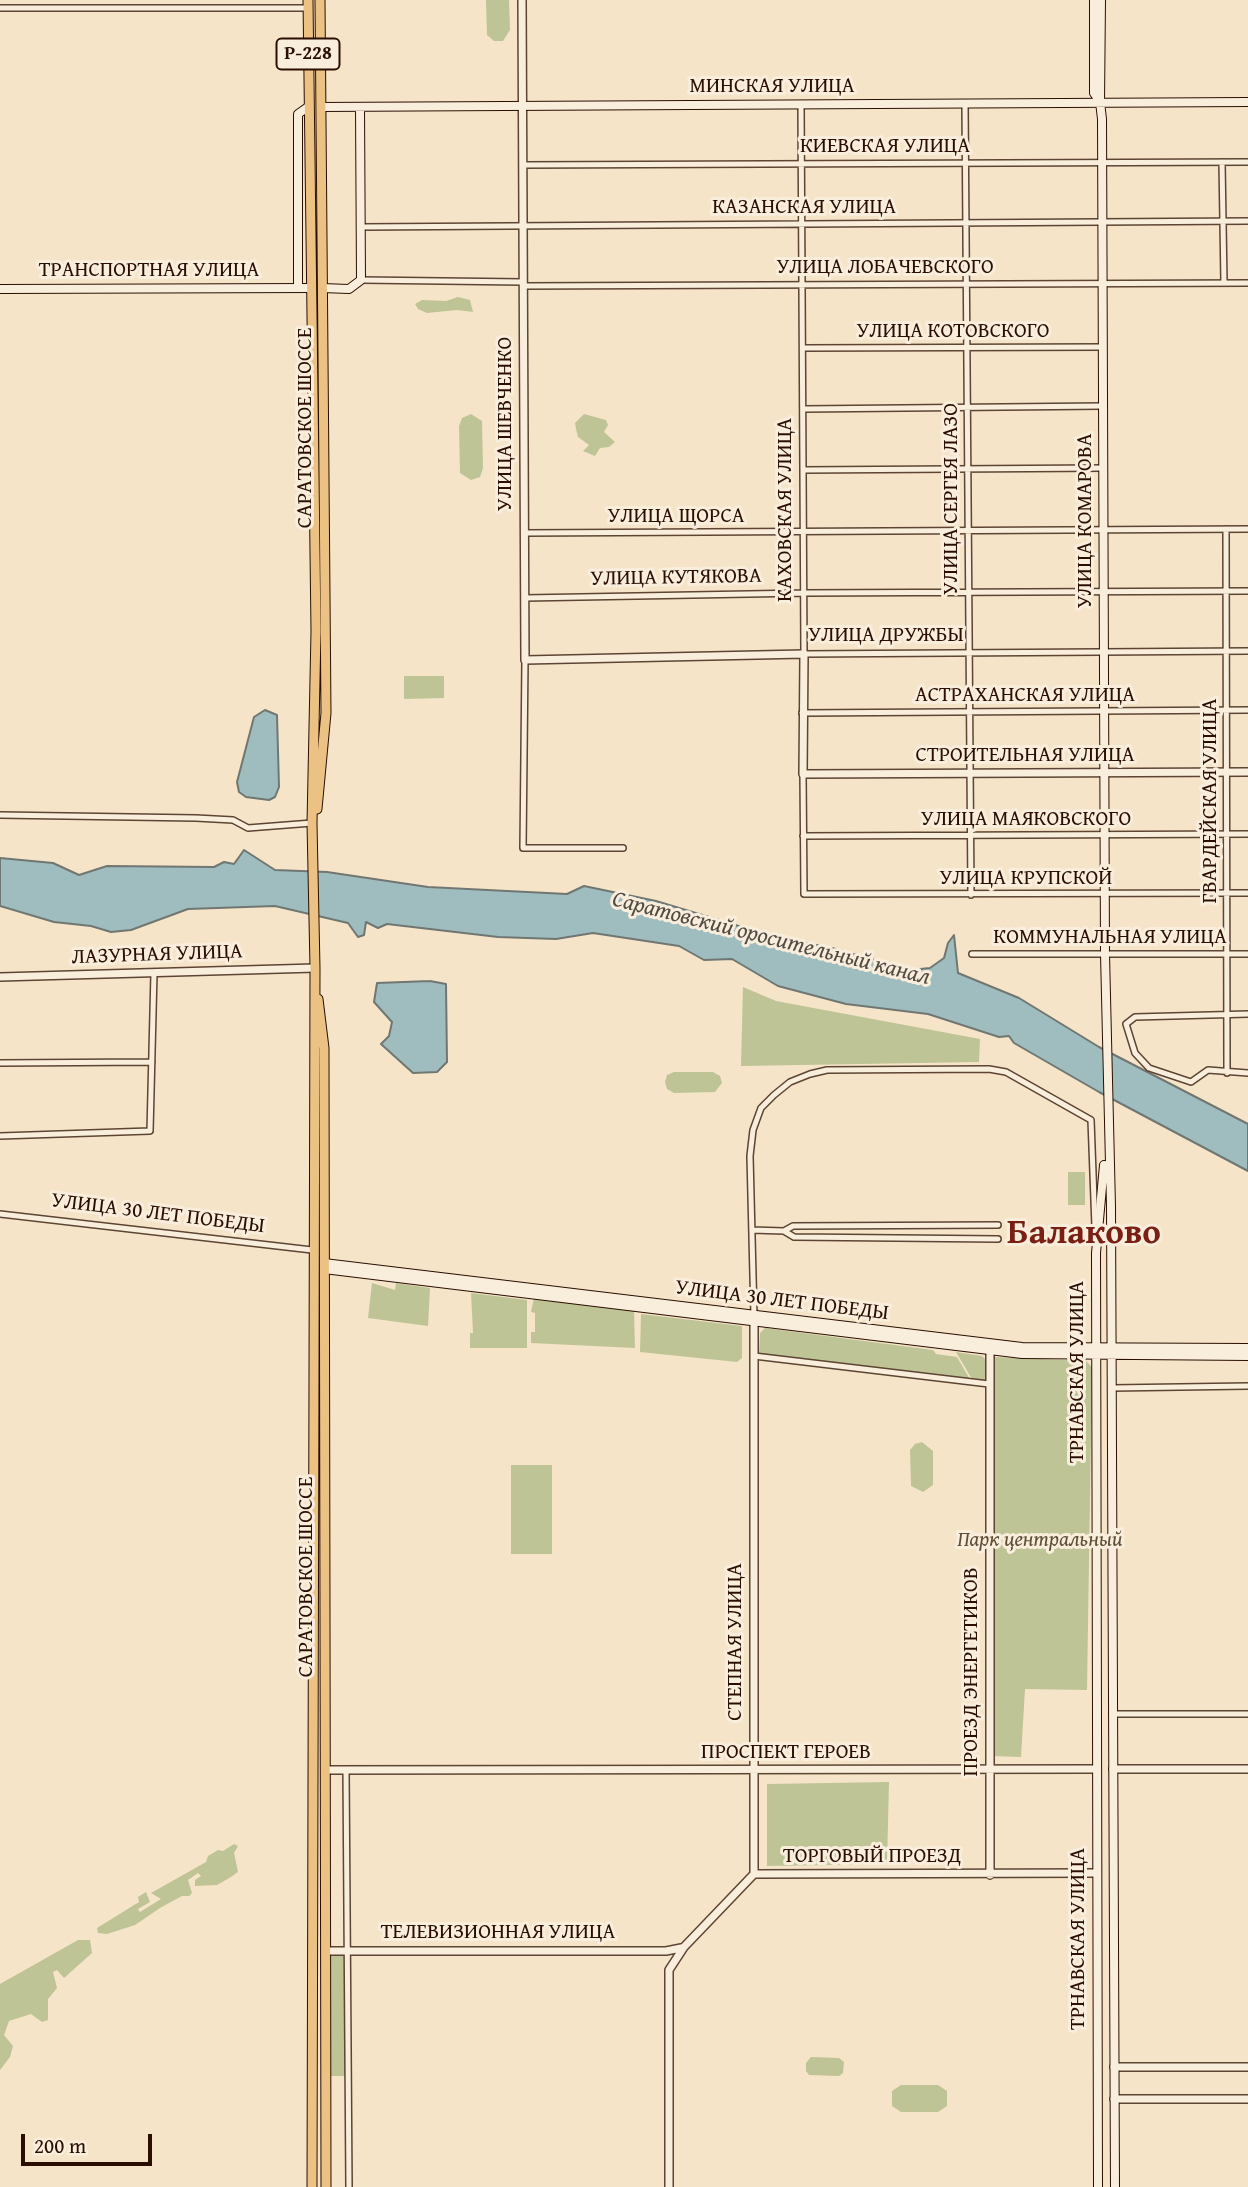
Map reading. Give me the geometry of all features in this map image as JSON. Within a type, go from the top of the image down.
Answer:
[{"type":"main road","name":"САРАТОВСКОЕ ШОССЕ","points":[[313,856],[326,713],[320,0]]},
{"type":"main road","name":"УЛИЦА КОМАРОВА","points":[[1094,0],[1094,93],[1100,102],[1102,161],[1107,1120]]},
{"type":"main road","points":[[1100,102],[1101,0]]},
{"type":"main road","name":"САРАТОВСКОЕ ШОССЕ","points":[[308,4],[316,629],[312,823],[317,1009],[312,1250],[312,2187]]},
{"type":"main road","name":"МИНСКАЯ УЛИЦА","points":[[308,107],[1248,102]]},
{"type":"main road","points":[[298,288],[298,114],[308,107]]},
{"type":"main road","points":[[311,288],[349,289],[361,280],[360,107]]},
{"type":"main road","name":"ТРАНСПОРТНАЯ УЛИЦА","points":[[0,289],[311,288]]},
{"type":"main road","points":[[314,744],[316,750],[323,748]]},
{"type":"main road","name":"САРАТОВСКОЕ ШОССЕ","points":[[317,1009],[324,1048],[326,2187]]},
{"type":"main road","name":"ТРНАВСКАЯ УЛИЦА","points":[[1097,2187],[1096,1234],[1107,1120]]},
{"type":"main road","name":"ТРНАВСКАЯ УЛИЦА","points":[[1107,1120],[1111,1206],[1115,2187]]},
{"type":"main road","points":[[1098,1206],[1111,1206]]},
{"type":"main road","points":[[313,1265],[324,1266]]},
{"type":"main road","name":"УЛИЦА 30 ЛЕТ ПОБЕДЫ","points":[[324,1266],[990,1347],[1095,1352],[1248,1348]]},
{"type":"main road","points":[[1111,1352],[1248,1356]]},
{"type":"main road","points":[[1096,1418],[1105,1413],[1112,1419]]},
{"type":"main road","points":[[312,1441],[324,1440]]},
{"type":"main road","points":[[1096,1447],[1103,1452],[1112,1450]]},
{"type":"main road","points":[[1096,1696],[1104,1701],[1112,1697]]},
{"type":"main road","points":[[312,1716],[325,1715]]},
{"type":"main road","name":"ПРОСПЕКТ ГЕРОЕВ","points":[[1097,1769],[1112,1769]]},
{"type":"main road","points":[[1097,1828],[1105,1824],[1113,1829]]},
{"type":"main road","points":[[312,1832],[325,1831]]},
{"type":"main road","name":"ТЕЛЕВИЗИОННАЯ УЛИЦА","points":[[312,1951],[326,1951]]},
{"type":"main road","points":[[1097,2013],[1105,2019],[1114,2014]]},
{"type":"main road","points":[[1097,2032],[1106,2026],[1114,2035]]},
{"type":"main road","points":[[1098,2143],[1106,2147],[1115,2143]]},
{"type":"main road","points":[[1097,2156],[1106,2152],[1114,2155]]},
{"type":"street","name":"УЛИЦА ШЕВЧЕНКО","points":[[522,0],[525,598],[523,848],[623,848]]},
{"type":"street","points":[[0,8],[308,4]]},
{"type":"street","name":"УЛИЦА СЕРГЕЯ ЛАЗО","points":[[965,103],[971,895]]},
{"type":"street","name":"КАХОВСКАЯ УЛИЦА","points":[[801,104],[804,894]]},
{"type":"street","points":[[1222,162],[1224,283]]},
{"type":"street","name":"КИЕВСКАЯ УЛИЦА","points":[[523,165],[1248,162]]},
{"type":"street","name":"КАЗАНСКАЯ УЛИЦА","points":[[361,227],[1248,222]]},
{"type":"street","name":"УЛИЦА ЛОБАЧЕВСКОГО","points":[[361,280],[800,286],[966,283],[1248,284]]},
{"type":"street","points":[[803,294],[808,286]]},
{"type":"street","name":"УЛИЦА КОТОВСКОГО","points":[[804,348],[1103,347]]},
{"type":"street","points":[[804,410],[1103,406]]},
{"type":"street","points":[[804,470],[1103,468]]},
{"type":"street","name":"ГВАРДЕЙСКАЯ УЛИЦА","points":[[1226,529],[1227,1073]]},
{"type":"street","name":"УЛИЦА ЩОРСА","points":[[524,533],[1248,529]]},
{"type":"street","name":"УЛИЦА КУТЯКОВА","points":[[525,598],[804,593],[1248,591]]},
{"type":"street","name":"УЛИЦА ДРУЖБЫ","points":[[525,660],[804,654],[1248,651]]},
{"type":"street","name":"АСТРАХАНСКАЯ УЛИЦА","points":[[802,713],[1248,710]]},
{"type":"street","name":"СТРОИТЕЛЬНАЯ УЛИЦА","points":[[803,774],[1248,772]]},
{"type":"street","points":[[0,815],[200,818],[233,820],[248,828],[312,823]]},
{"type":"street","name":"УЛИЦА МАЯКОВСКОГО","points":[[803,836],[1248,834]]},
{"type":"street","name":"УЛИЦА КРУПСКОЙ","points":[[804,894],[1248,893]]},
{"type":"street","name":"КОММУНАЛЬНАЯ УЛИЦА","points":[[972,954],[1248,954]]},
{"type":"street","name":"ЛАЗУРНАЯ УЛИЦА","points":[[0,977],[315,968]]},
{"type":"street","points":[[0,1136],[150,1131],[154,973]]},
{"type":"street","points":[[1248,1014],[1135,1017],[1126,1024],[1135,1053],[1149,1069],[1191,1082],[1208,1070],[1248,1073]]},
{"type":"street","points":[[0,1063],[152,1062]]},
{"type":"street","points":[[754,1319],[750,1156],[753,1130],[761,1108],[790,1082],[827,1070],[989,1069],[1006,1072],[1091,1120],[1096,1234]]},
{"type":"street","points":[[1093,1178],[1097,1182],[1103,1178]]},
{"type":"street","name":"УЛИЦА 30 ЛЕТ ПОБЕДЫ","points":[[0,1214],[312,1250]]},
{"type":"street","points":[[784,1231],[793,1226],[998,1225]]},
{"type":"street","points":[[752,1230],[784,1231],[794,1237],[998,1239]]},
{"type":"street","name":"СТЕПНАЯ УЛИЦА","points":[[754,1319],[754,1874]]},
{"type":"street","name":"ПРОЕЗД ЭНЕРГЕТИКОВ","points":[[990,1347],[990,1875]]},
{"type":"street","points":[[754,1356],[989,1384]]},
{"type":"street","points":[[1112,1388],[1248,1386]]},
{"type":"street","points":[[1112,1714],[1248,1714]]},
{"type":"street","name":"ПРОСПЕКТ ГЕРОЕВ","points":[[325,1770],[1097,1769]]},
{"type":"street","name":"ПРОСПЕКТ ГЕРОЕВ","points":[[1112,1769],[1248,1769]]},
{"type":"street","points":[[346,1770],[349,2187]]},
{"type":"street","name":"ТОРГОВЫЙ ПРОЕЗД","points":[[754,1874],[1097,1873]]},
{"type":"street","points":[[669,1970],[684,1947],[754,1874]]},
{"type":"street","name":"ТЕЛЕВИЗИОННАЯ УЛИЦА","points":[[326,1951],[658,1951],[684,1947]]},
{"type":"street","points":[[658,1951],[666,1957],[669,1970],[669,2187]]},
{"type":"street","points":[[1114,2067],[1248,2067]]},
{"type":"street","points":[[1114,2099],[1248,2099]]},
{"type":"green space","points":[[486,0],[509,0],[510,30],[503,41],[494,41],[487,35]]},
{"type":"green space","points":[[458,297],[470,300],[473,312],[457,310],[427,313],[418,309],[415,304],[422,300],[446,301]]},
{"type":"green space","points":[[471,414],[482,421],[483,468],[480,477],[471,480],[460,473],[459,426],[462,418]]},
{"type":"green space","points":[[584,414],[606,420],[608,425],[604,432],[615,442],[609,447],[600,448],[595,456],[583,451],[589,445],[578,437],[575,423]]},
{"type":"green space","points":[[404,676],[444,676],[444,698],[404,699]]},
{"type":"green space","points":[[743,987],[776,1001],[980,1039],[979,1062],[741,1066]]},
{"type":"green space","points":[[674,1072],[713,1072],[720,1076],[722,1083],[715,1092],[674,1093],[667,1089],[665,1082],[667,1075]]},
{"type":"green space","points":[[1068,1172],[1085,1172],[1085,1205],[1068,1205]]},
{"type":"green space","points":[[372,1283],[395,1290],[396,1283],[430,1288],[428,1326],[368,1318]]},
{"type":"green space","points":[[471,1293],[527,1300],[527,1348],[470,1348],[470,1333],[473,1333]]},
{"type":"green space","points":[[534,1298],[634,1310],[635,1348],[531,1343],[531,1332],[535,1332],[535,1313],[531,1312]]},
{"type":"green space","points":[[641,1314],[742,1326],[742,1358],[737,1362],[640,1352]]},
{"type":"green space","points":[[765,1328],[933,1350],[936,1354],[957,1357],[971,1381],[759,1355],[760,1333]]},
{"type":"green space","points":[[956,1352],[982,1356],[987,1361],[985,1381],[973,1381]]},
{"type":"green space","name":"Парк центральный","points":[[995,1357],[1086,1361],[1092,1367],[1087,1690],[1025,1689],[1021,1757],[991,1756],[992,1362]]},
{"type":"green space","points":[[922,1442],[933,1451],[933,1485],[923,1492],[911,1486],[910,1450],[915,1444]]},
{"type":"green space","points":[[511,1465],[552,1465],[552,1554],[511,1554]]},
{"type":"green space","points":[[889,1782],[887,1864],[767,1866],[767,1784]]},
{"type":"green space","points":[[234,1844],[238,1846],[234,1853],[238,1872],[231,1877],[217,1885],[195,1886],[195,1880],[201,1876],[198,1873],[188,1880],[192,1893],[189,1896],[182,1896],[135,1925],[107,1934],[98,1933],[97,1928],[139,1902],[138,1897],[146,1892],[150,1902],[138,1909],[140,1912],[161,1899],[151,1893],[206,1862],[208,1856],[218,1850],[223,1851]]},
{"type":"green space","points":[[78,1940],[90,1940],[92,1953],[64,1978],[57,1970],[53,1972],[57,1988],[48,1999],[48,2020],[42,2022],[31,2014],[9,2021],[4,2035],[13,2046],[10,2057],[0,2070],[0,1984]]},
{"type":"green space","points":[[329,1954],[344,1954],[345,2076],[330,2076]]},
{"type":"green space","points":[[811,2057],[839,2058],[844,2062],[843,2073],[839,2076],[809,2075],[806,2063]]},
{"type":"green space","points":[[901,2085],[938,2085],[947,2091],[947,2106],[938,2112],[901,2112],[892,2106],[892,2091]]},
{"type":"water","points":[[265,710],[277,715],[279,787],[275,797],[269,800],[246,797],[239,792],[237,782],[254,717]]},
{"type":"water","name":"Саратовский оросительный канал","points":[[244,850],[275,870],[327,872],[428,887],[567,894],[584,886],[656,901],[775,937],[832,948],[910,970],[930,968],[944,958],[948,943],[954,935],[958,973],[1019,998],[1099,1047],[1248,1124],[1248,1171],[1099,1092],[1014,1043],[1009,1036],[999,1037],[928,1014],[846,1004],[778,986],[732,959],[704,960],[679,946],[593,933],[556,939],[498,937],[387,924],[378,928],[366,922],[364,935],[358,937],[348,923],[275,906],[188,909],[131,930],[111,932],[91,926],[54,922],[0,906],[0,858],[53,863],[79,875],[107,866],[214,867],[224,862],[234,864]]},
{"type":"water","points":[[430,981],[446,984],[447,1062],[437,1072],[413,1073],[381,1044],[389,1036],[392,1022],[374,1002],[377,983]]},
{"type":"district","name":"Балаково","points":[[1084,1234]]}]
